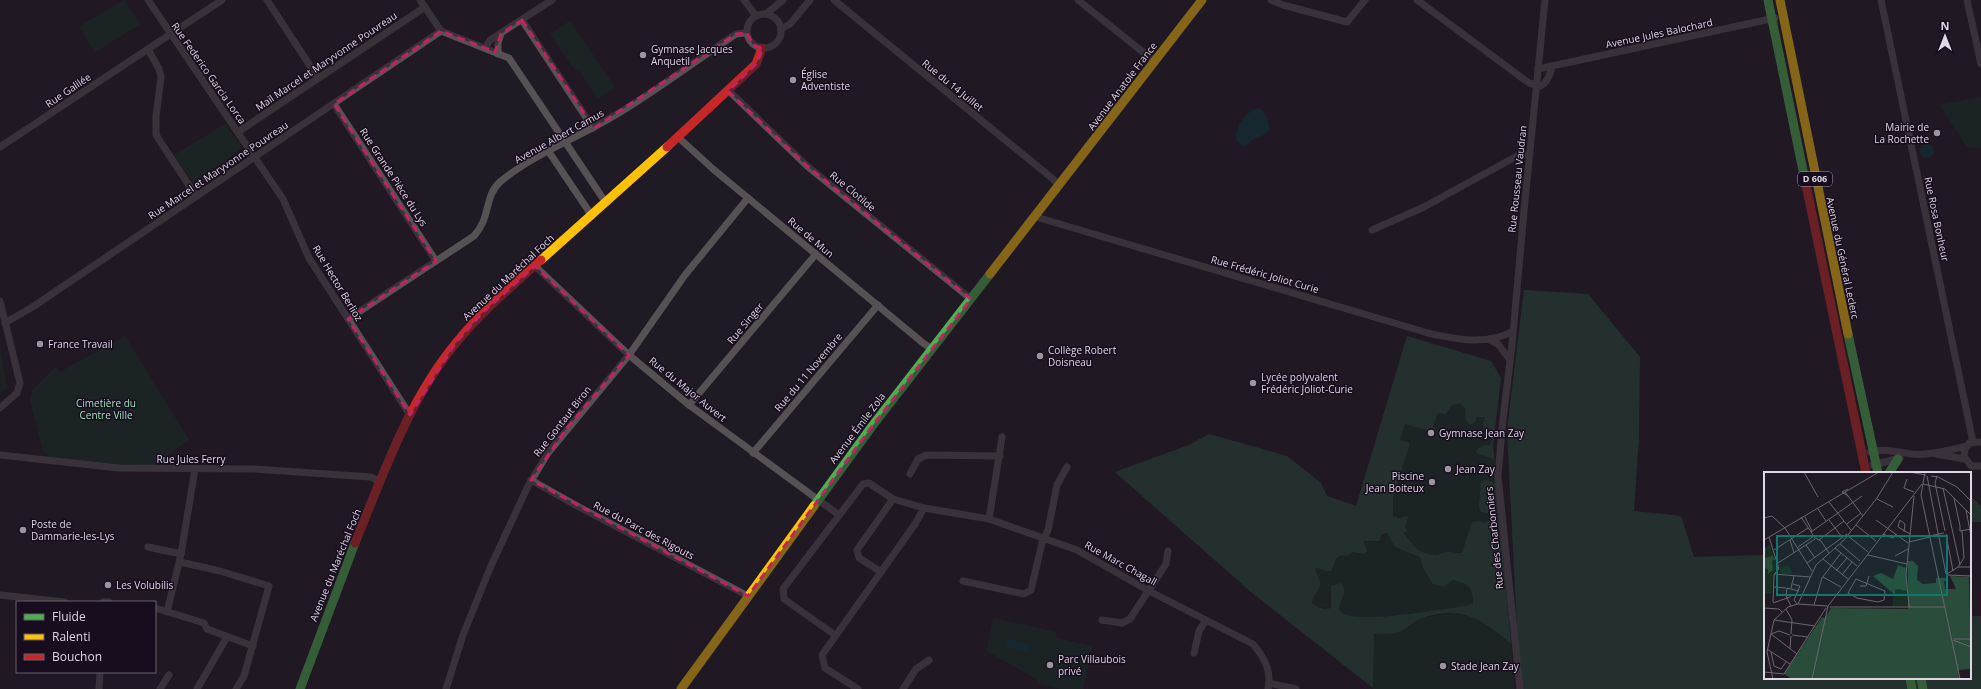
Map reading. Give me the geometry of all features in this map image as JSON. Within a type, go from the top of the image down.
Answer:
[{"type":"main road","name":"Avenue Anatole France","points":[[1059,186],[1202,0]]},
{"type":"main road","name":"Avenue du Général Leclerc","points":[[1768,0],[1862,449]]},
{"type":"main road","name":"Avenue du Général Leclerc","points":[[1780,0],[1823,218],[1877,469]]},
{"type":"main road","name":"Avenue du Maréchal Foch","points":[[300,689],[332,600],[410,415],[428,382],[454,344],[482,313],[679,138],[729,91],[756,64],[762,48]]},
{"type":"main road","name":"Avenue Émile Zola","points":[[681,689],[818,499],[1059,186]]},
{"type":"main road","name":"D 606","points":[[1862,449],[1866,470]]},
{"type":"main road","points":[[1890,472],[1898,459]]},
{"type":"main road","points":[[1910,679],[1912,689]]},
{"type":"main road","points":[[1921,679],[1923,689]]},
{"type":"street","name":"Rue Federico Garcia Lorca","points":[[148,0],[255,157]]},
{"type":"street","name":"Rue Galilée","points":[[0,148],[222,0]]},
{"type":"street","points":[[266,0],[318,78]]},
{"type":"street","points":[[420,0],[441,31],[509,58],[606,203]]},
{"type":"street","points":[[485,48],[490,40],[552,0]]},
{"type":"street","points":[[744,0],[756,16]]},
{"type":"street","points":[[766,14],[776,19],[781,29],[781,34],[776,44],[772,47],[762,48],[750,41],[746,32],[749,23],[756,16],[766,14],[783,0]]},
{"type":"street","points":[[781,29],[790,24],[810,0]]},
{"type":"street","name":"Rue du 14 Juillet","points":[[834,0],[1053,179],[1059,186]]},
{"type":"street","points":[[1078,0],[1154,62]]},
{"type":"street","points":[[1271,0],[1283,5],[1347,22],[1365,0]]},
{"type":"street","points":[[1417,0],[1522,79],[1540,86],[1545,84],[1552,66]]},
{"type":"street","name":"Rue Rousseau Vaudran","points":[[1510,360],[1545,0]]},
{"type":"street","name":"Rue Rosa Bonheur","points":[[1882,0],[1970,444]]},
{"type":"street","points":[[1968,0],[1981,64]]},
{"type":"street","name":"Mail Marcel et Maryvonne Pouvreau","points":[[238,132],[425,7]]},
{"type":"street","name":"Avenue Jules Balochard","points":[[1538,69],[1784,17]]},
{"type":"street","points":[[522,20],[593,128]]},
{"type":"street","name":"Rue Marcel et Maryvonne Pouvreau","points":[[5,323],[34,306],[441,31]]},
{"type":"street","name":"Avenue Albert Camus","points":[[348,319],[474,236],[482,228],[495,187],[506,178],[565,142],[593,128],[631,105],[736,34],[746,32]]},
{"type":"street","points":[[498,54],[498,43],[501,34]]},
{"type":"street","points":[[148,49],[159,69],[161,77],[156,117],[156,135],[196,196]]},
{"type":"street","name":"Rue Clotilde","points":[[729,91],[807,166],[971,299]]},
{"type":"street","name":"Rue Grande Pièce du Lys","points":[[334,104],[436,261]]},
{"type":"street","name":"Rue de Mun","points":[[679,138],[748,198],[932,349]]},
{"type":"street","points":[[549,152],[592,216]]},
{"type":"street","points":[[1372,230],[1424,207],[1519,154],[1530,154]]},
{"type":"street","name":"Rue Hector Berlioz","points":[[255,157],[283,199],[309,258],[410,415]]},
{"type":"street","name":"Rue Gontaut Biron","points":[[446,689],[454,660],[474,606],[508,527],[531,480],[548,453],[567,428],[629,355],[684,276],[748,198]]},
{"type":"street","name":"Rue Frédéric Joliot Curie","points":[[1036,217],[1428,333],[1465,340],[1490,340],[1503,337],[1513,331]]},
{"type":"street","name":"Rue Singer","points":[[689,405],[816,254]]},
{"type":"street","name":"Rue du Major Auvert","points":[[535,266],[629,355],[689,405],[839,515]]},
{"type":"street","points":[[0,301],[19,388],[17,394],[0,408]]},
{"type":"street","name":"Rue du 11 Novembre","points":[[753,453],[878,305]]},
{"type":"street","points":[[1490,340],[1498,344],[1510,360]]},
{"type":"street","name":"Rue des Charbonniers","points":[[1510,360],[1498,476],[1520,689]]},
{"type":"street","points":[[989,519],[1002,436]]},
{"type":"street","points":[[1862,449],[1911,454],[1930,453],[1981,442]]},
{"type":"street","points":[[1970,444],[1964,452],[1965,459],[1970,466],[1981,466]]},
{"type":"street","points":[[1930,453],[1965,459]]},
{"type":"street","points":[[1866,470],[1877,469],[1911,454]]},
{"type":"street","name":"Rue Jules Ferry","points":[[0,455],[119,468],[288,470],[371,477],[381,482]]},
{"type":"street","points":[[910,474],[918,459],[926,455],[1000,456]]},
{"type":"street","points":[[964,581],[1024,594],[1031,590],[1044,538],[1048,530],[1057,485],[1067,467]]},
{"type":"street","points":[[167,612],[181,558],[195,469]]},
{"type":"street","name":"Rue du Parc des Rigouts","points":[[531,480],[748,596]]},
{"type":"street","name":"Rue Marc Chagall","points":[[839,515],[863,484],[869,483],[893,499],[924,508],[989,519],[1077,550],[1149,591],[1253,644],[1263,656],[1267,669],[1268,686]]},
{"type":"street","points":[[881,572],[859,558],[857,550],[893,499]]},
{"type":"street","points":[[858,689],[829,670],[823,664],[822,655],[924,508]]},
{"type":"street","points":[[835,635],[784,599],[783,589],[839,515]]},
{"type":"street","points":[[148,547],[269,586],[244,676],[236,689]]},
{"type":"street","points":[[1102,620],[1122,623],[1130,619],[1166,564],[1168,551]]},
{"type":"street","points":[[0,595],[56,601]]},
{"type":"street","points":[[156,608],[204,623],[207,628],[253,646]]},
{"type":"street","points":[[1194,653],[1199,632],[1206,620]]},
{"type":"street","points":[[197,689],[227,637]]},
{"type":"street","points":[[903,689],[916,669],[929,660]]},
{"type":"street","points":[[99,689],[100,673]]},
{"type":"street","points":[[160,689],[169,674]]},
{"type":"street","points":[[1268,686],[1296,689]]},
{"type":"highlighted area","points":[[522,20],[594,128],[736,34],[747,33],[753,45],[762,48],[760,56],[756,64],[728,91],[807,166],[971,299],[873,425],[748,596],[531,480],[567,428],[629,355],[535,266],[482,313],[455,344],[410,415],[348,319],[436,261],[334,104],[441,31],[495,52],[501,34]]},
{"type":"green space","points":[[124,0],[140,24],[95,52],[79,27]]},
{"type":"green space","points":[[570,21],[615,87],[598,99],[579,70],[576,72],[550,34]]},
{"type":"green space","points":[[1981,97],[1981,148],[1967,147],[1940,105]]},
{"type":"green space","points":[[225,124],[241,146],[239,151],[193,182],[174,155]]},
{"type":"green space","points":[[1524,290],[1588,294],[1640,357],[1639,437],[1634,511],[1681,516],[1694,557],[1764,555],[1764,679],[1971,679],[1971,616],[1981,616],[1981,689],[1520,689],[1507,430]]},
{"type":"green space","name":"Cimetière du Centre Ville","points":[[125,336],[189,440],[166,456],[158,465],[117,465],[50,457],[43,450],[30,400],[33,390],[56,367],[60,372]]},
{"type":"green space","points":[[1407,336],[1491,361],[1501,378],[1493,445],[1511,644],[1481,621],[1471,617],[1448,613],[1436,614],[1422,618],[1398,632],[1374,634],[1373,688],[1251,592],[1115,472],[1189,445],[1209,434],[1287,456],[1321,483],[1327,496],[1356,506]],"holes":[[[1459,403],[1465,408],[1466,420],[1470,425],[1476,421],[1476,417],[1485,417],[1483,424],[1485,432],[1471,431],[1469,436],[1472,439],[1480,435],[1491,437],[1492,439],[1490,445],[1481,446],[1476,451],[1478,454],[1494,459],[1496,484],[1487,480],[1481,481],[1479,506],[1481,512],[1491,514],[1492,518],[1485,523],[1478,521],[1472,522],[1462,553],[1449,552],[1436,555],[1424,553],[1417,549],[1404,533],[1407,530],[1405,528],[1408,516],[1399,518],[1393,516],[1393,497],[1410,443],[1400,440],[1405,424],[1434,432],[1435,428],[1433,427],[1438,413],[1446,414],[1451,406]],[[1387,533],[1395,547],[1420,557],[1422,566],[1433,584],[1444,587],[1453,580],[1463,583],[1471,589],[1473,603],[1466,606],[1419,613],[1359,617],[1345,614],[1339,609],[1344,593],[1341,583],[1331,586],[1331,608],[1321,608],[1312,603],[1312,600],[1320,587],[1320,580],[1315,569],[1318,568],[1331,571],[1336,559],[1341,555],[1347,556],[1353,552],[1365,554],[1367,551],[1363,541],[1379,541],[1382,534]]]},
{"type":"green space","points":[[0,349],[7,388],[0,393]]},
{"type":"green space","name":"Jean Zay","points":[[1459,403],[1465,408],[1467,422],[1476,419],[1476,417],[1485,417],[1483,424],[1485,432],[1473,430],[1472,439],[1480,435],[1491,437],[1492,439],[1490,445],[1481,446],[1478,454],[1494,459],[1496,485],[1484,497],[1480,508],[1481,512],[1491,514],[1492,518],[1485,523],[1478,521],[1472,523],[1462,553],[1449,552],[1435,555],[1424,553],[1416,549],[1404,533],[1407,530],[1402,516],[1396,518],[1393,516],[1393,497],[1410,443],[1400,440],[1405,423],[1433,427],[1438,413],[1446,414],[1451,406]]},
{"type":"green space","points":[[1971,497],[1981,506],[1981,522],[1971,522]]},
{"type":"green space","points":[[1387,533],[1395,547],[1420,557],[1422,566],[1444,587],[1453,580],[1463,583],[1469,587],[1472,593],[1473,603],[1466,606],[1420,613],[1382,617],[1364,617],[1350,616],[1340,612],[1339,606],[1345,595],[1330,595],[1331,608],[1318,607],[1312,603],[1312,600],[1320,587],[1320,582],[1315,569],[1318,568],[1326,571],[1341,555],[1347,556],[1353,552],[1359,555],[1365,545],[1362,541],[1374,542]]},
{"type":"green space","name":"Stade Jean Zay","points":[[1445,614],[1457,614],[1482,621],[1489,625],[1511,644],[1515,689],[1373,689],[1374,634],[1400,632],[1421,618]]},
{"type":"green space","name":"Parc Villaubois privé","points":[[993,618],[1056,632],[1056,638],[1092,646],[1083,689],[1061,689],[1038,684],[1036,679],[987,651]]},
{"type":"water","points":[[1254,109],[1260,109],[1264,113],[1269,127],[1264,135],[1252,140],[1247,145],[1242,146],[1236,139],[1239,125]]},
{"type":"water","points":[[1927,144],[1932,146],[1934,151],[1932,156],[1927,158],[1922,156],[1920,151],[1922,146]]},
{"type":"water","points":[[1006,639],[1030,644],[1028,652],[1005,647]]},
{"type":"traffic: fast","points":[[1768,0],[1806,185]]},
{"type":"traffic: fast","points":[[814,506],[873,425],[990,274]]},
{"type":"traffic: fast","points":[[1848,334],[1878,472]]},
{"type":"traffic: fast","points":[[1890,472],[1898,459]]},
{"type":"traffic: fast","points":[[300,689],[355,543]]},
{"type":"traffic: fast","points":[[1910,679],[1912,689]]},
{"type":"traffic: fast","points":[[1921,679],[1923,689]]},
{"type":"traffic: slow","points":[[990,274],[1202,0]]},
{"type":"traffic: slow","points":[[1780,0],[1848,334]]},
{"type":"traffic: slow","points":[[541,260],[667,147]]},
{"type":"traffic: slow","points":[[681,689],[814,506]]},
{"type":"traffic: jam","points":[[667,147],[756,64],[762,48]]},
{"type":"traffic: jam","points":[[1806,185],[1866,472]]},
{"type":"traffic: jam","points":[[355,543],[398,439],[410,414],[439,365],[476,321],[541,260]]},
{"type":"place","name":"Gymnase Jacques Anquetil","points":[[643,55]]},
{"type":"place","name":"Église Adventiste","points":[[793,80]]},
{"type":"place","name":"Mairie de La Rochette","points":[[1937,133]]},
{"type":"place","name":"France Travail","points":[[40,344]]},
{"type":"place","name":"Collège Robert Doisneau","points":[[1040,356]]},
{"type":"place","name":"Lycée polyvalent Frédéric Joliot-Curie","points":[[1253,383]]},
{"type":"place","name":"Gymnase Jean Zay","points":[[1431,433]]},
{"type":"place","name":"Jean Zay","points":[[1448,469]]},
{"type":"place","name":"Piscine Jean Boiteux","points":[[1432,482]]},
{"type":"place","name":"Poste de Dammarie-les-Lys","points":[[23,530]]},
{"type":"place","name":"Les Volubilis","points":[[108,585]]},
{"type":"place","name":"Parc Villaubois privé","points":[[1050,665]]},
{"type":"place","name":"Stade Jean Zay","points":[[1443,666]]}]
